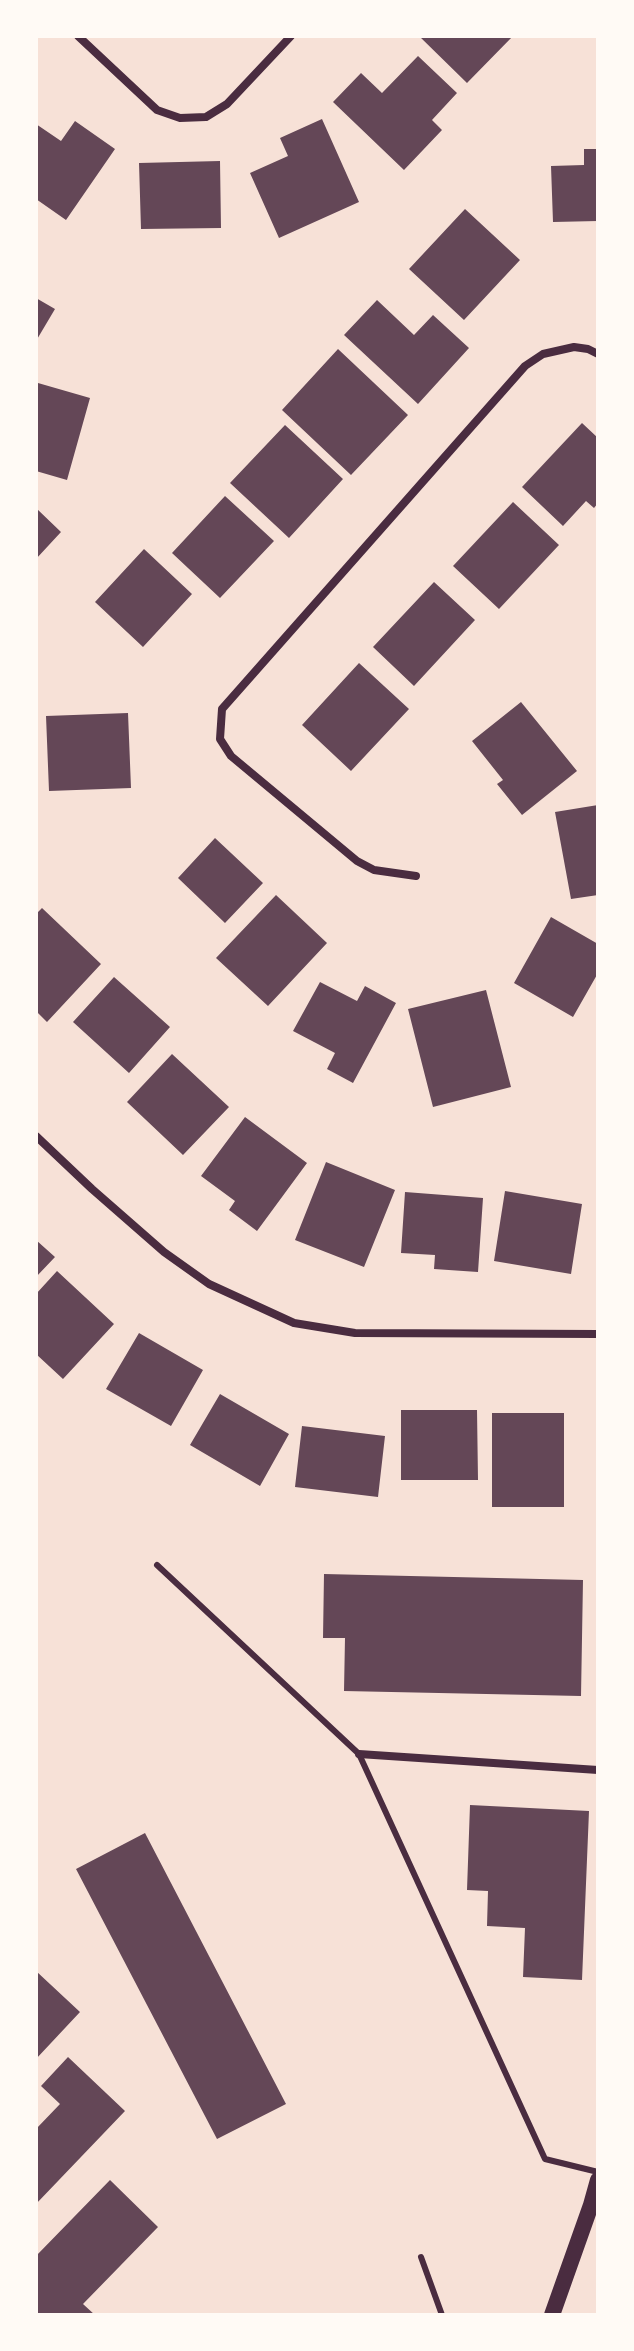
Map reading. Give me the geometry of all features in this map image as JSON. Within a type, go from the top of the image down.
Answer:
[{"type":"main road","points":[[552,2315],[598,2180]]},
{"type":"street","points":[[78,36],[157,110],[180,118],[206,117],[227,104],[291,36]]},
{"type":"street","points":[[416,876],[374,870],[357,861],[231,756],[220,739],[222,709],[525,366],[543,354],[574,347],[598,354]]},
{"type":"street","points":[[36,1136],[164,1252],[209,1284],[294,1323],[355,1333],[598,1334]]},
{"type":"street","points":[[359,1754],[598,1770]]},
{"type":"lane","points":[[157,1565],[359,1754],[545,2159],[598,2172]]},
{"type":"lane","points":[[421,2257],[442,2315]]},
{"type":"building","points":[[419,36],[513,36],[467,83]]},
{"type":"building","points":[[418,56],[457,93],[432,120],[442,130],[404,170],[333,102],[361,73],[382,93]]},
{"type":"building","points":[[322,119],[359,202],[279,238],[250,173],[288,156],[280,138]]},
{"type":"building","points":[[75,121],[115,149],[66,220],[36,199],[36,124],[61,141]]},
{"type":"building","points":[[584,149],[598,149],[598,221],[553,222],[551,166],[584,165]]},
{"type":"building","points":[[220,161],[221,228],[141,229],[139,163]]},
{"type":"building","points":[[465,209],[520,260],[464,320],[409,269]]},
{"type":"building","points":[[36,298],[55,309],[36,341]]},
{"type":"building","points":[[377,300],[414,335],[433,315],[469,348],[418,404],[344,335]]},
{"type":"building","points":[[338,349],[408,415],[351,475],[282,410]]},
{"type":"building","points":[[38,383],[90,398],[67,480],[36,471]]},
{"type":"building","points":[[582,423],[598,438],[598,503],[594,508],[586,501],[563,526],[522,487]]},
{"type":"building","points":[[285,425],[343,479],[289,538],[230,483]]},
{"type":"building","points":[[225,496],[274,541],[220,598],[172,553]]},
{"type":"building","points":[[513,502],[559,545],[499,609],[453,566]]},
{"type":"building","points":[[36,508],[61,532],[36,559]]},
{"type":"building","points":[[144,549],[192,594],[143,647],[95,602]]},
{"type":"building","points":[[434,582],[475,620],[414,686],[373,647]]},
{"type":"building","points":[[359,663],[409,709],[351,771],[302,725]]},
{"type":"building","points":[[521,702],[577,771],[522,815],[497,784],[503,780],[472,741]]},
{"type":"building","points":[[128,713],[131,788],[49,791],[46,716]]},
{"type":"building","points":[[598,805],[598,895],[571,899],[555,812]]},
{"type":"building","points":[[215,838],[263,883],[225,923],[178,878]]},
{"type":"building","points":[[276,895],[327,943],[268,1006],[216,958]]},
{"type":"building","points":[[42,908],[101,964],[47,1022],[36,1011],[36,914]]},
{"type":"building","points":[[551,917],[598,944],[598,973],[573,1017],[514,983]]},
{"type":"building","points":[[114,977],[170,1027],[129,1073],[73,1022]]},
{"type":"building","points":[[320,982],[357,1001],[365,986],[396,1003],[353,1083],[327,1069],[335,1053],[293,1031]]},
{"type":"building","points":[[486,990],[511,1087],[433,1107],[408,1009]]},
{"type":"building","points":[[172,1054],[229,1107],[183,1155],[127,1102]]},
{"type":"building","points":[[245,1117],[307,1163],[257,1231],[229,1210],[235,1201],[201,1176]]},
{"type":"building","points":[[326,1162],[395,1190],[364,1267],[295,1240]]},
{"type":"building","points":[[505,1191],[582,1204],[571,1274],[494,1261]]},
{"type":"building","points":[[405,1192],[483,1198],[478,1272],[434,1269],[435,1255],[401,1253]]},
{"type":"building","points":[[36,1240],[55,1257],[36,1277]]},
{"type":"building","points":[[57,1271],[114,1324],[63,1379],[36,1354],[36,1294]]},
{"type":"building","points":[[139,1333],[203,1370],[171,1426],[106,1389]]},
{"type":"building","points":[[220,1394],[289,1434],[260,1486],[190,1445]]},
{"type":"building","points":[[401,1410],[477,1410],[478,1480],[401,1480]]},
{"type":"building","points":[[492,1413],[564,1413],[564,1507],[492,1507]]},
{"type":"building","points":[[302,1426],[385,1436],[378,1497],[295,1487]]},
{"type":"building","points":[[324,1574],[583,1580],[581,1696],[344,1691],[345,1638],[323,1638]]},
{"type":"building","points":[[470,1805],[589,1811],[582,1980],[523,1977],[525,1928],[487,1926],[488,1891],[467,1890]]},
{"type":"building","points":[[145,1833],[286,2104],[217,2139],[76,1869]]},
{"type":"building","points":[[36,1971],[80,2012],[36,2059]]},
{"type":"building","points":[[68,2057],[125,2111],[36,2204],[36,2129],[60,2104],[41,2086]]},
{"type":"building","points":[[110,2180],[158,2227],[83,2304],[95,2315],[36,2315],[36,2256]]}]
